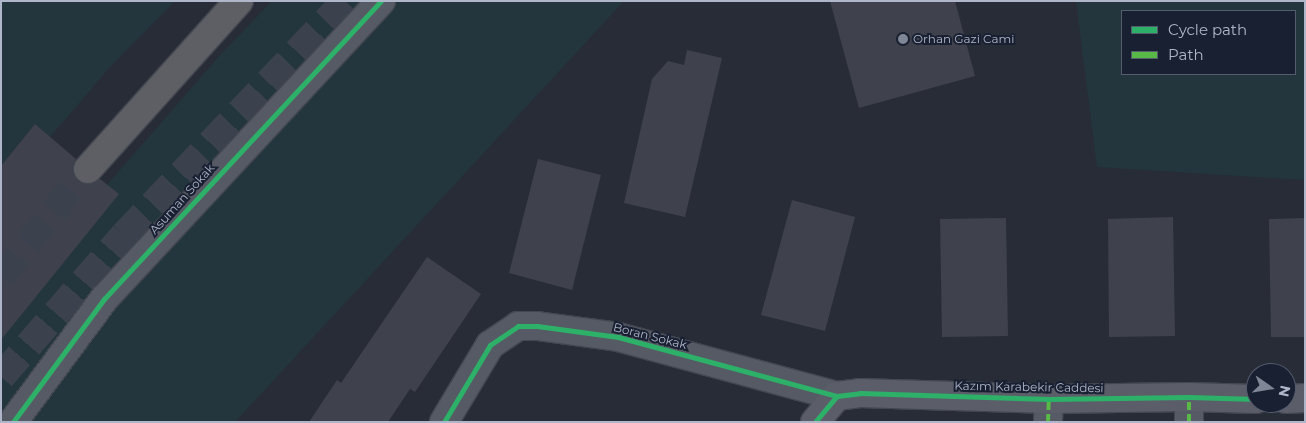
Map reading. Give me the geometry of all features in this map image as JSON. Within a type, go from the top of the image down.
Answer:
[{"type":"highway","points":[[88,169],[239,1]]},
{"type":"street","name":"Asuman Sokak","points":[[13,422],[104,299],[382,1]]},
{"type":"street","name":"Boran Sokak","points":[[444,422],[490,345],[503,334],[518,326],[537,326],[618,337],[837,396]]},
{"type":"street","name":"Kazım Karabekir Caddesi","points":[[837,396],[885,392],[1048,411],[1189,409],[1246,400]]},
{"type":"street","points":[[815,422],[837,396]]},
{"type":"shaded area","points":[[1,1],[175,1],[111,66],[50,137],[35,124],[1,166]]},
{"type":"shaded area","points":[[272,1],[624,1],[235,422],[1,422],[1,340],[118,194],[107,185],[221,54]]},
{"type":"shaded area","points":[[1076,1],[1305,1],[1305,180],[1097,167]]},
{"type":"building","name":"Orhan Gazi Cami","points":[[830,1],[955,1],[975,76],[859,108]]},
{"type":"building","points":[[687,50],[722,58],[685,217],[624,203],[652,79],[668,61],[684,65]]},
{"type":"building","points":[[35,124],[76,159],[73,165],[73,173],[78,181],[84,184],[92,184],[100,179],[119,194],[1,340],[1,166]]},
{"type":"building","points":[[538,159],[601,175],[572,290],[509,273]]},
{"type":"building","points":[[792,200],[855,217],[825,331],[761,315]]},
{"type":"building","points":[[1173,217],[1175,336],[1109,337],[1108,219]]},
{"type":"building","points":[[1006,218],[1008,336],[942,337],[940,219]]},
{"type":"building","points":[[1305,218],[1305,337],[1271,337],[1269,219]]},
{"type":"building","points":[[427,257],[481,294],[415,392],[410,389],[388,422],[309,422],[337,380],[341,383]]},
{"type":"tunnel","points":[[1,377],[124,235],[345,1]]},
{"type":"tunnel","points":[[1,277],[88,169]]},
{"type":"marked path","points":[[1189,397],[1189,422]]},
{"type":"marked path","points":[[1048,422],[1049,399]]},
{"type":"cycle path","points":[[13,422],[104,299],[381,1]]},
{"type":"cycle path","points":[[444,422],[490,345],[518,326],[537,326],[618,337],[837,396]]},
{"type":"cycle path","points":[[815,422],[837,396],[860,393],[1049,399],[1189,397],[1246,399]]},
{"type":"place","name":"Orhan Gazi Cami","points":[[903,39]]}]
